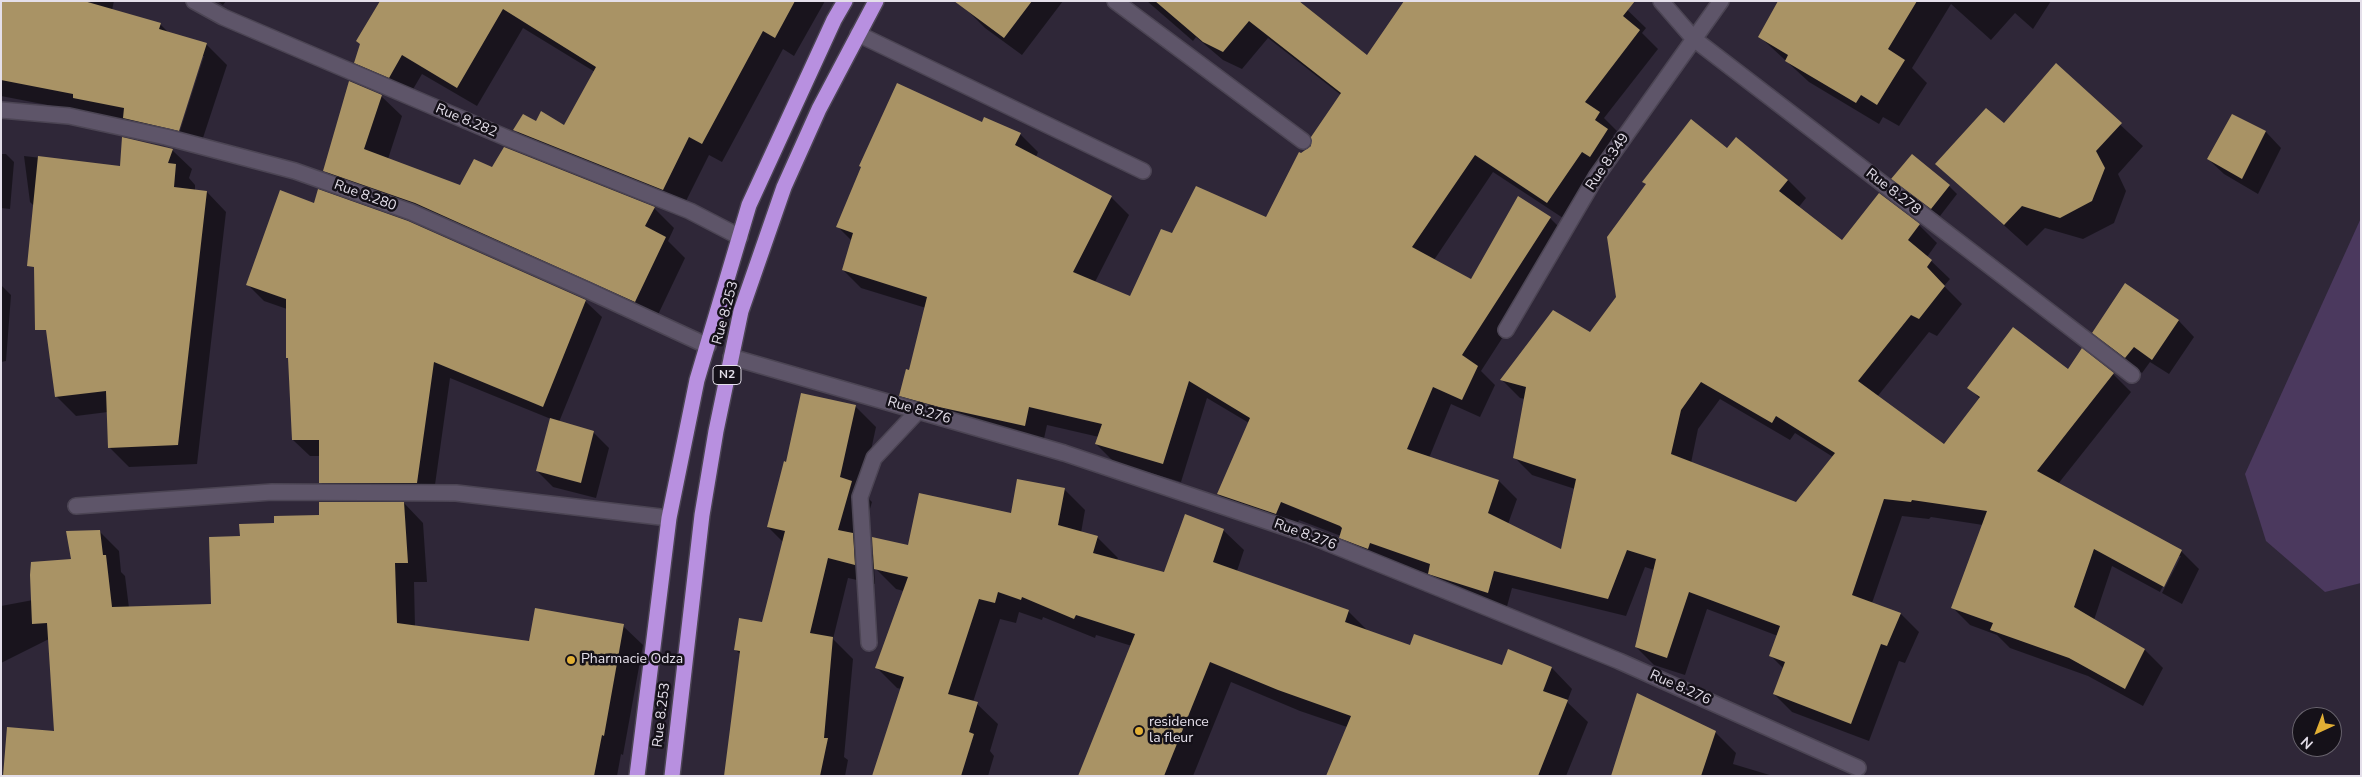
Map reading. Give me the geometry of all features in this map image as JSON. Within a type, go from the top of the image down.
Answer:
[{"type":"highway","name":"Rue 8.253","points":[[637,776],[669,518],[697,380],[749,205],[830,28],[845,1]]},
{"type":"highway","name":"Rue 8.253","points":[[672,776],[702,515],[716,431],[741,311],[784,187],[819,109],[876,1]]},
{"type":"street","name":"Rue 8.282","points":[[194,1],[232,21],[507,138],[690,211],[740,237]]},
{"type":"street","points":[[1115,1],[1303,141]]},
{"type":"street","name":"Rue 8.278","points":[[1661,1],[1694,39],[2132,375]]},
{"type":"street","name":"Rue 8.349","points":[[1506,330],[1539,277],[1596,177],[1721,1]]},
{"type":"street","points":[[858,34],[1143,171]]},
{"type":"street","name":"Rue 8.280","points":[[1,110],[69,116],[166,137],[295,171],[411,212],[708,346]]},
{"type":"street","name":"Rue 8.276","points":[[732,356],[1064,453],[1308,535],[1618,660],[1858,768]]},
{"type":"street","points":[[869,644],[860,497],[874,458],[918,411]]},
{"type":"street","points":[[76,506],[272,492],[456,494],[669,518]]},
{"type":"shaded area","points":[[2361,218],[2361,583],[2325,592],[2266,541],[2245,474]]},
{"type":"building","points":[[1,1],[84,1],[161,23],[159,29],[207,43],[179,131],[123,118],[124,108],[73,98],[73,94],[1,80]]},
{"type":"building","points":[[380,1],[795,1],[775,38],[763,31],[702,144],[689,137],[663,190],[513,130],[523,114],[536,121],[541,111],[564,125],[596,67],[503,9],[457,88],[402,55],[389,78],[354,63],[360,44],[356,41]]},
{"type":"building","points":[[954,1],[1032,1],[1004,38]]},
{"type":"building","points":[[1155,1],[1299,1],[1367,55],[1404,1],[1635,1],[1623,16],[1640,30],[1585,102],[1600,112],[1595,120],[1608,129],[1590,157],[1582,152],[1547,203],[1475,155],[1412,247],[1471,279],[1518,196],[1551,217],[1462,355],[1478,366],[1462,400],[1433,387],[1407,449],[1499,480],[1488,513],[1561,549],[1576,479],[1513,458],[1526,387],[1500,380],[1553,310],[1590,332],[1616,297],[1607,237],[1646,184],[1642,182],[1691,119],[1727,148],[1736,137],[1788,180],[1779,191],[1842,240],[1879,193],[1920,224],[1908,240],[1932,260],[1927,267],[1945,286],[1919,319],[1911,315],[1858,381],[1944,444],[1980,397],[1967,388],[2013,327],[2068,369],[2082,348],[2114,373],[2037,471],[2182,550],[2164,587],[2094,549],[2074,607],[2145,649],[2125,689],[2069,658],[1990,630],[1993,623],[1951,608],[1987,511],[1912,500],[1911,502],[1884,499],[1852,595],[1901,613],[1887,646],[1881,644],[1851,724],[1773,694],[1785,662],[1769,656],[1780,626],[1689,592],[1667,658],[1635,647],[1656,559],[1627,550],[1608,599],[1494,571],[1488,593],[1428,574],[1430,564],[1370,543],[1368,549],[1339,538],[1342,528],[1340,526],[1281,502],[1276,514],[1217,494],[1250,418],[1189,381],[1163,464],[1095,444],[1102,424],[1029,407],[1025,426],[899,396],[906,369],[909,370],[927,297],[842,270],[853,233],[836,227],[861,167],[859,166],[897,83],[982,122],[984,117],[1021,133],[1015,145],[1112,196],[1073,272],[1130,296],[1161,229],[1172,233],[1196,186],[1266,217],[1299,152],[1301,153],[1311,146],[1311,137],[1341,93],[1249,21],[1223,52],[1203,42]],"holes":[[[1701,382],[1772,423],[1776,416],[1835,453],[1796,502],[1671,454],[1681,410]]]},
{"type":"building","points":[[1778,1],[1917,1],[1888,49],[1905,60],[1877,105],[1861,95],[1856,103],[1785,61],[1788,55],[1758,37]]},
{"type":"building","points":[[2056,63],[2122,123],[2096,151],[2105,168],[2092,201],[2060,218],[2022,206],[2004,225],[1935,164],[1986,108],[2004,123]]},
{"type":"building","points":[[349,81],[382,95],[364,149],[460,185],[474,159],[492,167],[504,147],[655,207],[645,226],[666,237],[635,302],[415,203],[323,171]]},
{"type":"building","points":[[2232,114],[2266,131],[2242,179],[2207,159]]},
{"type":"building","points":[[122,137],[173,149],[168,163],[176,164],[174,187],[207,191],[178,445],[108,448],[106,391],[55,397],[46,330],[35,330],[34,267],[27,266],[38,156],[120,166]]},
{"type":"building","points":[[1912,154],[1950,185],[1931,209],[1891,179]]},
{"type":"building","points":[[318,189],[408,221],[586,300],[543,407],[434,362],[417,483],[319,483],[319,440],[292,440],[288,358],[286,358],[286,299],[246,285],[280,190],[314,203]]},
{"type":"building","points":[[2125,283],[2179,320],[2152,360],[2134,347],[2125,358],[2092,333]]},
{"type":"building","points":[[801,393],[856,405],[840,477],[852,481],[838,530],[853,533],[855,565],[828,558],[810,633],[833,637],[824,738],[828,738],[820,776],[724,776],[740,651],[734,650],[739,618],[762,622],[785,531],[767,527],[784,461],[786,462]]},
{"type":"building","points":[[550,418],[594,431],[581,483],[536,471]]},
{"type":"building","points":[[1017,479],[1065,488],[1058,525],[1098,536],[1093,553],[1164,572],[1185,514],[1224,529],[1213,562],[1349,610],[1345,622],[1410,645],[1414,634],[1502,665],[1508,649],[1552,667],[1543,691],[1568,700],[1538,776],[1326,776],[1351,716],[1278,690],[1210,662],[1164,776],[1078,776],[1135,634],[1076,615],[1074,619],[1022,597],[1021,600],[998,592],[995,603],[979,599],[948,694],[978,702],[969,732],[974,734],[961,776],[872,776],[904,677],[875,668],[908,577],[874,569],[872,537],[908,545],[919,493],[1011,513]]},
{"type":"building","points":[[319,502],[404,502],[408,563],[395,563],[397,623],[529,641],[535,608],[624,624],[604,736],[602,735],[594,776],[3,776],[7,727],[54,731],[47,623],[32,624],[30,575],[31,562],[71,559],[66,531],[100,530],[103,555],[106,555],[112,607],[211,604],[209,537],[240,536],[239,524],[274,523],[274,516],[319,515]]},
{"type":"building","points":[[1637,693],[1716,731],[1701,776],[1611,776]]},
{"type":"place","name":"Pharmacie Odza","points":[[571,660]]},
{"type":"place","name":"residence la fleur","points":[[1139,731]]}]
